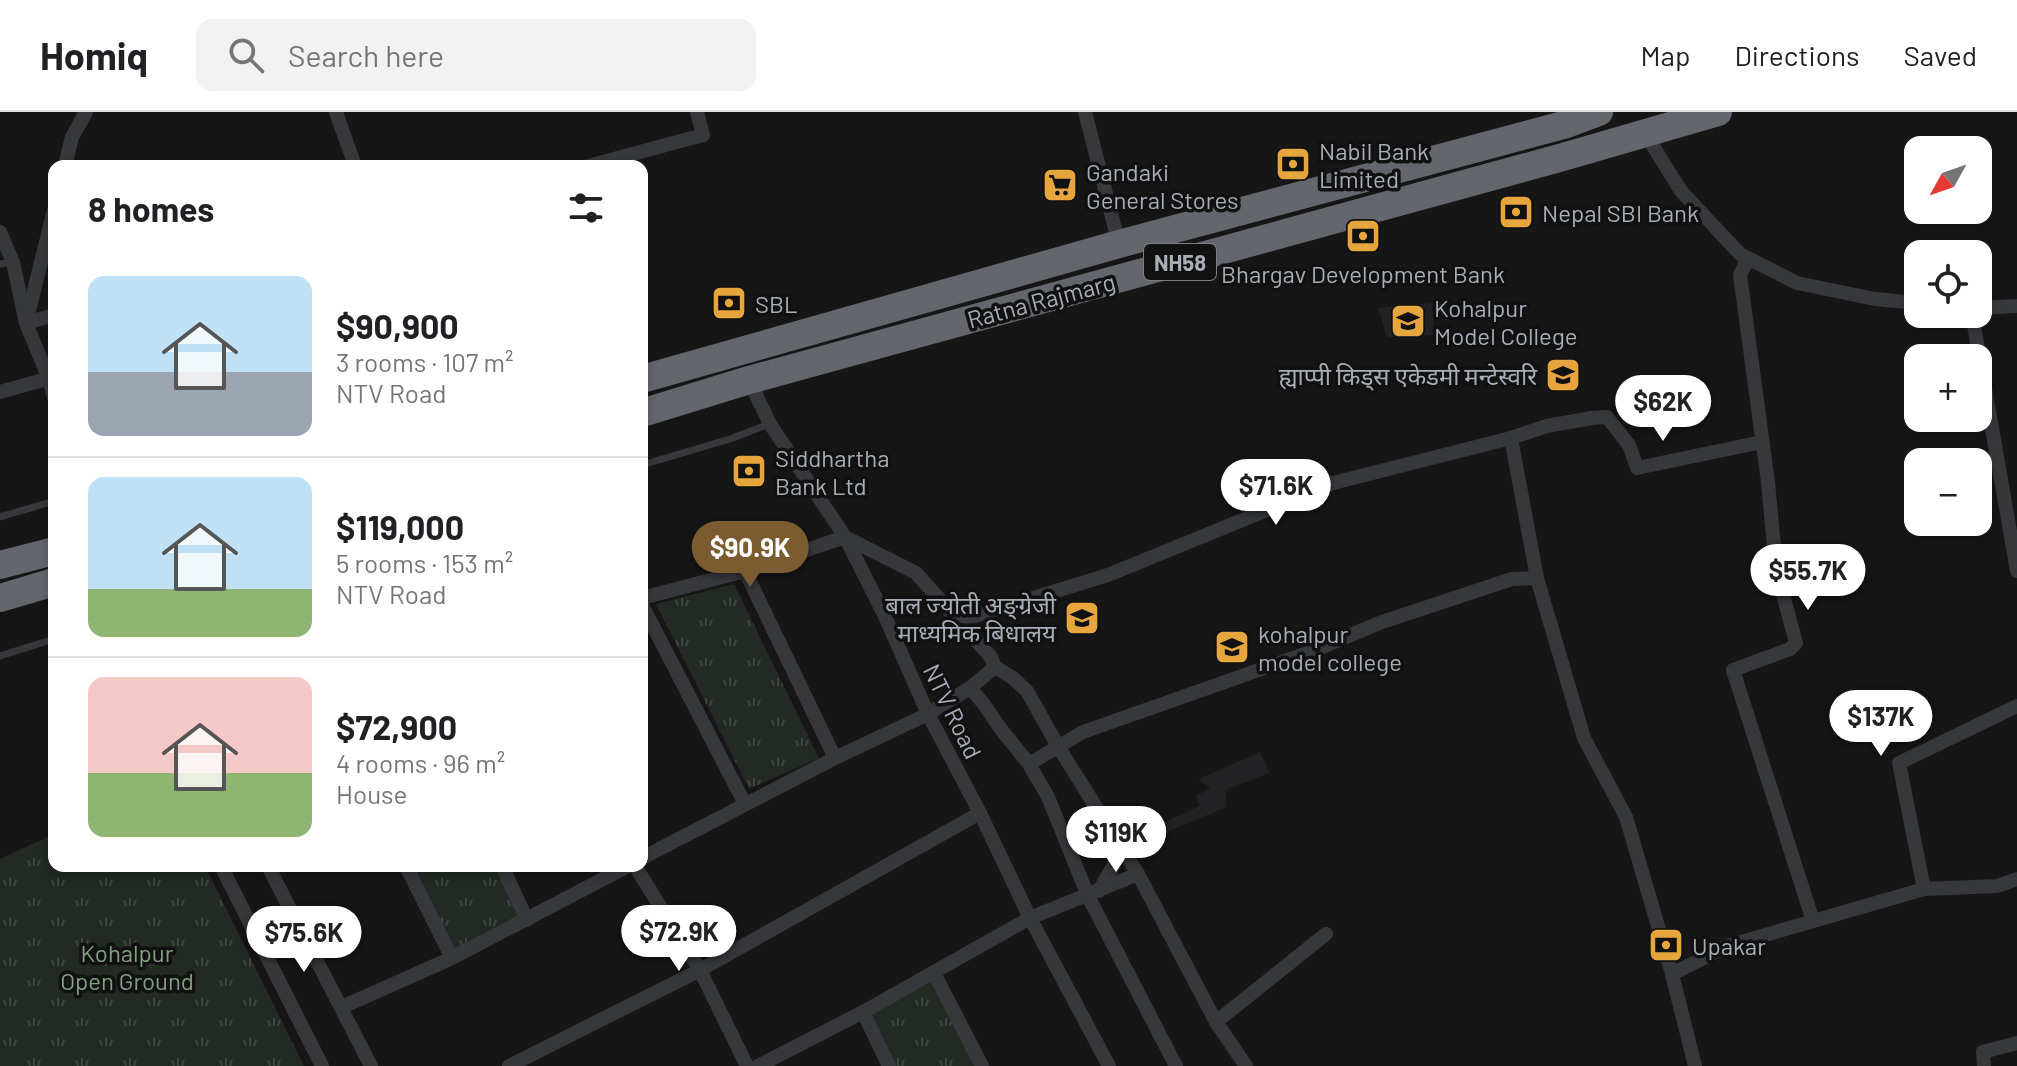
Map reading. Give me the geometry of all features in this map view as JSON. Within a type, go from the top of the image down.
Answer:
[{"type":"highway","name":"Ratna Rajmarg","points":[[648,377],[1565,118],[1599,112]]},
{"type":"highway","name":"Ratna Rajmarg","points":[[648,411],[749,380],[1718,112]]},
{"type":"highway","points":[[0,565],[48,553]]},
{"type":"highway","points":[[0,598],[48,584]]},
{"type":"street","points":[[66,160],[72,137],[86,112]]},
{"type":"street","points":[[336,112],[353,160]]},
{"type":"street","points":[[1085,112],[1119,244]]},
{"type":"street","points":[[610,160],[703,135],[698,114]]},
{"type":"street","points":[[1645,133],[1681,191],[1740,254],[1797,283],[1904,302]]},
{"type":"street","points":[[0,232],[6,263],[26,323],[48,370]]},
{"type":"street","points":[[26,323],[48,234]]},
{"type":"street","points":[[1748,258],[1740,275],[1776,568],[1796,643],[1790,649],[1733,670],[1813,921]]},
{"type":"street","points":[[1992,307],[2017,306]]},
{"type":"street","points":[[26,323],[48,317]]},
{"type":"street","points":[[1974,328],[2017,571]]},
{"type":"street","points":[[0,392],[48,379]]},
{"type":"street","name":"NTV Road","points":[[749,380],[770,424],[845,537],[884,614],[928,714],[1030,918],[1109,1066]]},
{"type":"street","points":[[958,621],[1108,575],[1333,483],[1547,426],[1607,417],[1629,445],[1637,468],[1762,442]]},
{"type":"street","points":[[1511,438],[1537,578],[1584,738],[1626,817],[1672,974],[1695,1066]]},
{"type":"street","points":[[648,596],[745,571],[845,537],[916,573],[991,657],[995,667],[1027,691],[1138,874],[1216,1022],[1246,1066]]},
{"type":"street","points":[[745,571],[835,758]]},
{"type":"street","points":[[1029,764],[1083,732],[1310,652],[1382,622],[1512,579],[1537,578]]},
{"type":"street","points":[[648,617],[745,804]]},
{"type":"street","points":[[648,855],[835,758],[928,714],[970,688],[995,667]]},
{"type":"street","points":[[970,688],[1029,764],[1048,797],[1176,1066]]},
{"type":"street","points":[[1924,889],[1899,763],[2017,706]]},
{"type":"street","points":[[509,1066],[700,970],[980,813]]},
{"type":"street","points":[[1093,893],[1123,849]]},
{"type":"street","points":[[224,872],[322,1066]]},
{"type":"street","points":[[271,872],[371,1066]]},
{"type":"street","points":[[409,872],[452,958]]},
{"type":"street","points":[[505,872],[527,920]]},
{"type":"street","points":[[342,1007],[452,958],[617,872]]},
{"type":"street","points":[[639,872],[700,970],[747,1066]]},
{"type":"street","points":[[758,1066],[863,1012],[1030,918],[1138,874]]},
{"type":"street","points":[[1672,974],[1727,946],[1924,889],[1997,886],[2017,879]]},
{"type":"street","points":[[1216,1022],[1326,934]]},
{"type":"street","points":[[934,973],[982,1066]]},
{"type":"street","points":[[863,1012],[889,1066]]},
{"type":"street","points":[[1984,1066],[1983,1052],[2017,1043]]},
{"type":"lane","points":[[648,463],[770,424]]},
{"type":"lane","points":[[0,517],[48,503]]},
{"type":"lane","points":[[0,656],[48,641]]},
{"type":"shaded area","name":"Kohalpur Model College","points":[[1432,303],[1435,335],[1387,337],[1378,308]]},
{"type":"shaded area","points":[[1260,752],[1270,773],[1225,790],[1227,807],[1147,840],[1145,832],[1199,806],[1196,796],[1210,788],[1199,779]]},
{"type":"green space","points":[[734,584],[819,758],[749,789],[656,604]]},
{"type":"green space","name":"Kohalpur Open Ground","points":[[48,837],[48,872],[208,872],[304,1066],[0,1066],[0,859]]},
{"type":"green space","points":[[409,872],[505,872],[527,920],[452,958]]},
{"type":"green space","points":[[931,978],[979,1066],[893,1066],[868,1013]]},
{"type":"place","name":"Nabil Bank Limited","points":[[1293,164]]},
{"type":"place","name":"Gandaki General Stores","points":[[1060,185]]},
{"type":"place","name":"Nepal SBI Bank","points":[[1516,212]]},
{"type":"place","name":"Bhargav Development Bank","points":[[1363,236]]},
{"type":"place","name":"SBL","points":[[729,303]]},
{"type":"place","name":"Kohalpur Model College","points":[[1408,321]]},
{"type":"place","name":"ह्याप्पी किड्स एकेडमी मन्टेस्वरि","points":[[1563,375]]},
{"type":"place","name":"Siddhartha Bank Ltd","points":[[749,471]]},
{"type":"place","name":"बाल ज्योती अङ्ग्रेजी माध्यमिक बिधालय","points":[[1082,618]]},
{"type":"place","name":"kohalpur model college","points":[[1232,647]]},
{"type":"place","name":"Upakar","points":[[1666,945]]}]
